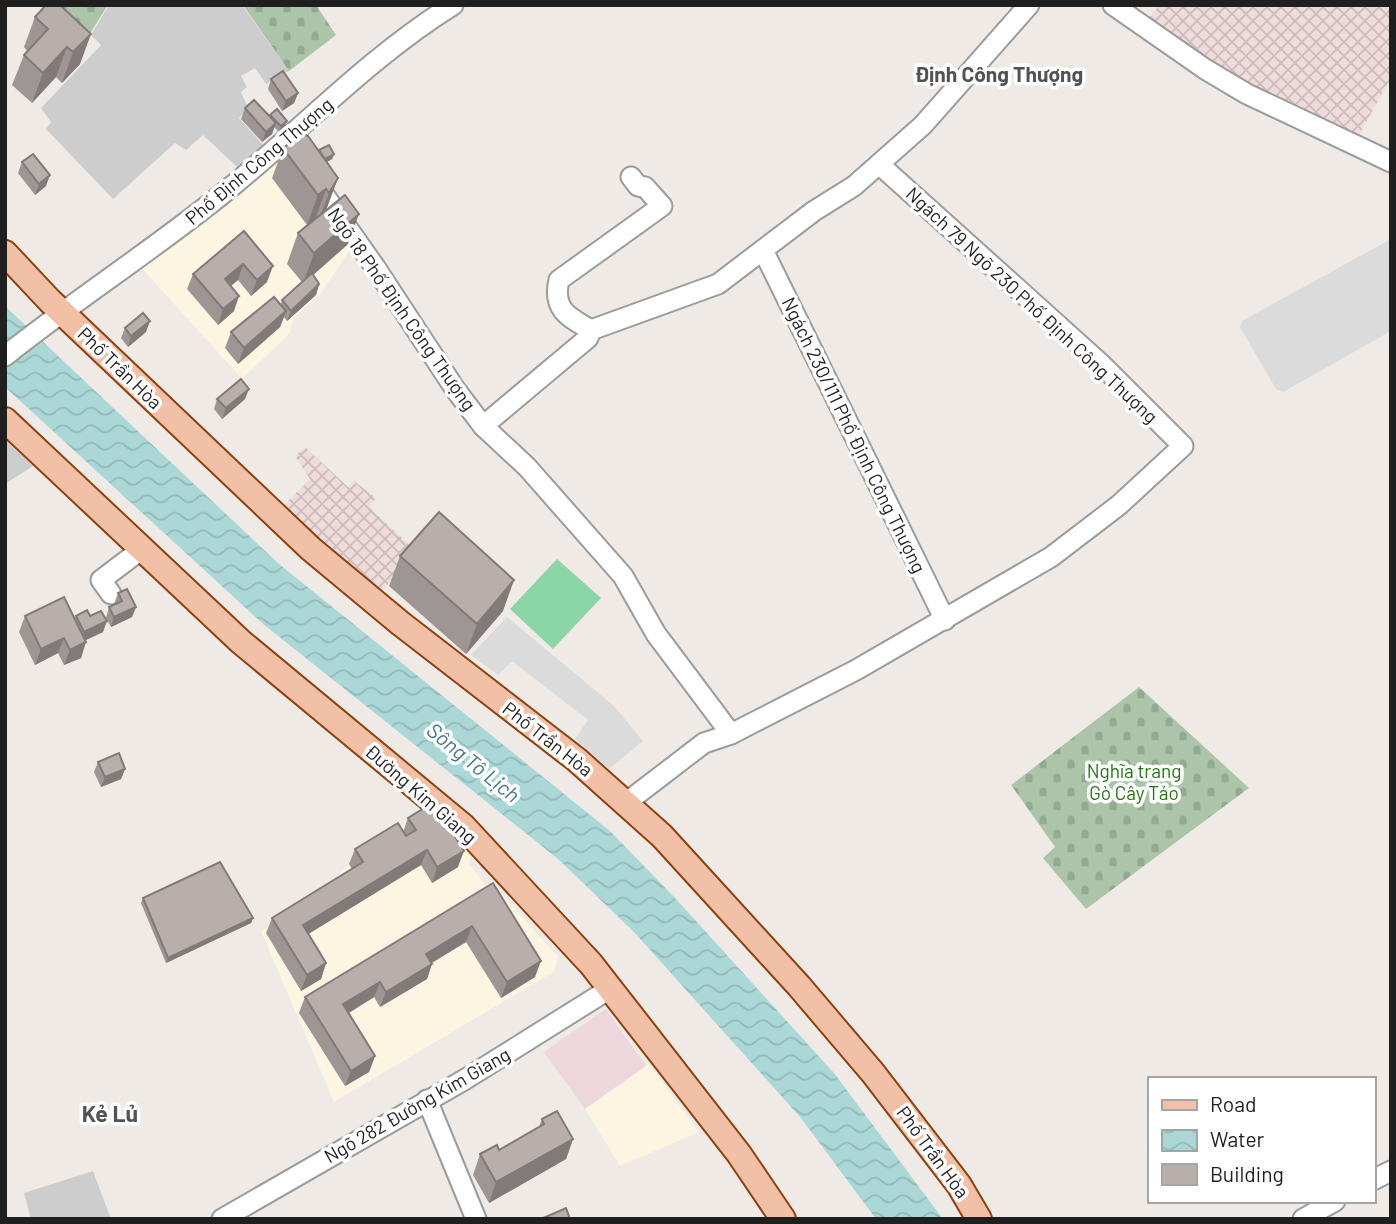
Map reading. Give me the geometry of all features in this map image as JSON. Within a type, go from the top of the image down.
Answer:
[{"type":"main road","name":"Phố Trần Hòa","points":[[5,253],[54,318],[348,581],[628,802],[690,865],[865,1063],[959,1185],[979,1219]]},
{"type":"main road","name":"Đường Kim Giang","points":[[5,421],[241,642],[463,826],[611,988],[739,1154],[781,1218]]},
{"type":"street","name":"Phố Định Công Thượng","points":[[5,356],[173,233],[286,142],[310,115],[453,5]]},
{"type":"street","points":[[631,177],[662,206],[559,280],[559,308],[564,315],[591,330],[718,284],[880,165],[923,125],[1029,5]]},
{"type":"street","points":[[1113,5],[1205,69],[1247,94],[1391,162]]},
{"type":"street","name":"Ngõ 18 Phố Định Công Thượng","points":[[286,142],[375,267],[455,389],[483,426],[527,467],[623,576],[656,634],[731,734]]},
{"type":"street","name":"Ngách 79 Ngõ 230 Phố Định Công Thượng","points":[[880,165],[1100,363],[1183,446],[1119,505],[1051,557],[944,620]]},
{"type":"street","name":"Ngách 230/111 Phố Định Công Thượng","points":[[763,250],[944,620]]},
{"type":"street","points":[[483,426],[589,338],[591,330]]},
{"type":"street","points":[[111,594],[101,580],[142,549]]},
{"type":"street","points":[[628,802],[704,743],[731,734],[944,620]]},
{"type":"street","name":"Ngõ 282 Đường Kim Giang","points":[[222,1219],[427,1100],[611,988]]},
{"type":"street","points":[[427,1100],[475,1219]]},
{"type":"street","points":[[1375,1179],[1391,1171]]},
{"type":"street","points":[[1303,1219],[1331,1203]]},
{"type":"shaded area","points":[[109,5],[242,5],[289,71],[266,84],[255,68],[241,76],[247,87],[241,92],[248,108],[239,118],[264,146],[237,167],[203,135],[186,150],[175,143],[113,199],[46,129],[51,122],[41,108],[101,45],[91,35]]},
{"type":"shaded area","points":[[1159,5],[1391,5],[1391,78],[1356,140],[1245,88],[1145,24]]},
{"type":"shaded area","points":[[288,152],[354,244],[321,293],[293,319],[290,333],[242,379],[140,266]]},
{"type":"shaded area","points":[[1391,239],[1391,331],[1283,392],[1276,389],[1240,327],[1242,321]]},
{"type":"shaded area","points":[[5,440],[33,466],[5,484]]},
{"type":"shaded area","points":[[305,447],[348,487],[354,481],[376,498],[369,507],[416,551],[377,597],[283,506],[310,479],[295,456]]},
{"type":"shaded area","points":[[507,617],[614,706],[643,741],[609,769],[575,739],[588,720],[512,661],[498,675],[471,655]]},
{"type":"shaded area","points":[[425,810],[471,854],[469,864],[490,890],[498,890],[558,957],[555,971],[334,1102],[261,931],[324,890],[349,864]]},
{"type":"shaded area","points":[[606,1009],[646,1066],[585,1109],[544,1052]]},
{"type":"shaded area","points":[[649,1064],[699,1132],[620,1166],[585,1109]]},
{"type":"shaded area","points":[[93,1171],[111,1219],[31,1219],[24,1193]]},
{"type":"green space","points":[[59,5],[108,5],[89,35]]},
{"type":"green space","points":[[243,5],[316,5],[336,35],[289,71]]},
{"type":"green space","points":[[557,559],[601,598],[553,649],[510,609]]},
{"type":"green space","name":"Nghĩa trang Gò Cây Táo","points":[[1139,687],[1249,788],[1086,909],[1043,858],[1055,847],[1011,785]]},
{"type":"water","name":"Sông Tô Lịch","points":[[5,306],[279,564],[610,831],[676,899],[834,1073],[943,1219],[876,1219],[801,1118],[634,932],[557,858],[263,624],[5,387]]},
{"type":"building","points":[[46,5],[60,5],[91,34],[73,52],[67,47],[43,73],[24,55],[48,29],[35,17]]},
{"type":"building","points":[[283,71],[298,93],[286,101],[271,79]]},
{"type":"building","points":[[254,100],[276,123],[266,132],[245,108]]},
{"type":"building","points":[[277,109],[287,121],[281,126],[270,115]]},
{"type":"building","points":[[302,134],[308,136],[338,178],[329,193],[326,189],[318,195],[283,148]]},
{"type":"building","points":[[329,145],[334,154],[325,159],[319,150]]},
{"type":"building","points":[[33,154],[50,175],[39,184],[22,162]]},
{"type":"building","points":[[345,195],[359,214],[314,253],[298,233]]},
{"type":"building","points":[[244,231],[273,266],[257,280],[243,264],[225,279],[239,296],[223,309],[193,274]]},
{"type":"building","points":[[312,273],[319,284],[291,311],[282,300]]},
{"type":"building","points":[[274,297],[286,311],[244,348],[231,332]]},
{"type":"building","points":[[143,313],[150,321],[131,336],[125,328]]},
{"type":"building","points":[[241,379],[249,389],[226,408],[217,399]]},
{"type":"building","points":[[439,512],[514,580],[477,624],[400,556]]},
{"type":"building","points":[[127,589],[136,607],[114,617],[109,607],[122,601],[118,593]]},
{"type":"building","points":[[64,597],[86,642],[70,650],[64,638],[41,649],[25,616]]},
{"type":"building","points":[[87,610],[90,616],[101,611],[107,621],[84,632],[76,616]]},
{"type":"building","points":[[119,753],[125,769],[105,777],[98,762]]},
{"type":"building","points":[[434,802],[464,851],[437,867],[427,850],[303,925],[326,963],[307,975],[272,918],[363,862],[355,849],[398,823],[406,836],[416,830],[408,818]]},
{"type":"building","points":[[220,862],[253,918],[168,958],[143,898]]},
{"type":"building","points":[[493,883],[541,961],[507,982],[472,926],[426,954],[432,964],[386,992],[380,982],[343,1004],[375,1056],[351,1071],[305,997]]},
{"type":"building","points":[[557,1111],[573,1139],[496,1182],[480,1154],[497,1145],[499,1150],[544,1124],[542,1119]]},
{"type":"building","points":[[566,1208],[570,1219],[541,1219]]},
{"type":"district","name":"Định Công Thượng","points":[[999,75]]},
{"type":"district","name":"Kẻ Lủ","points":[[110,1114]]}]
